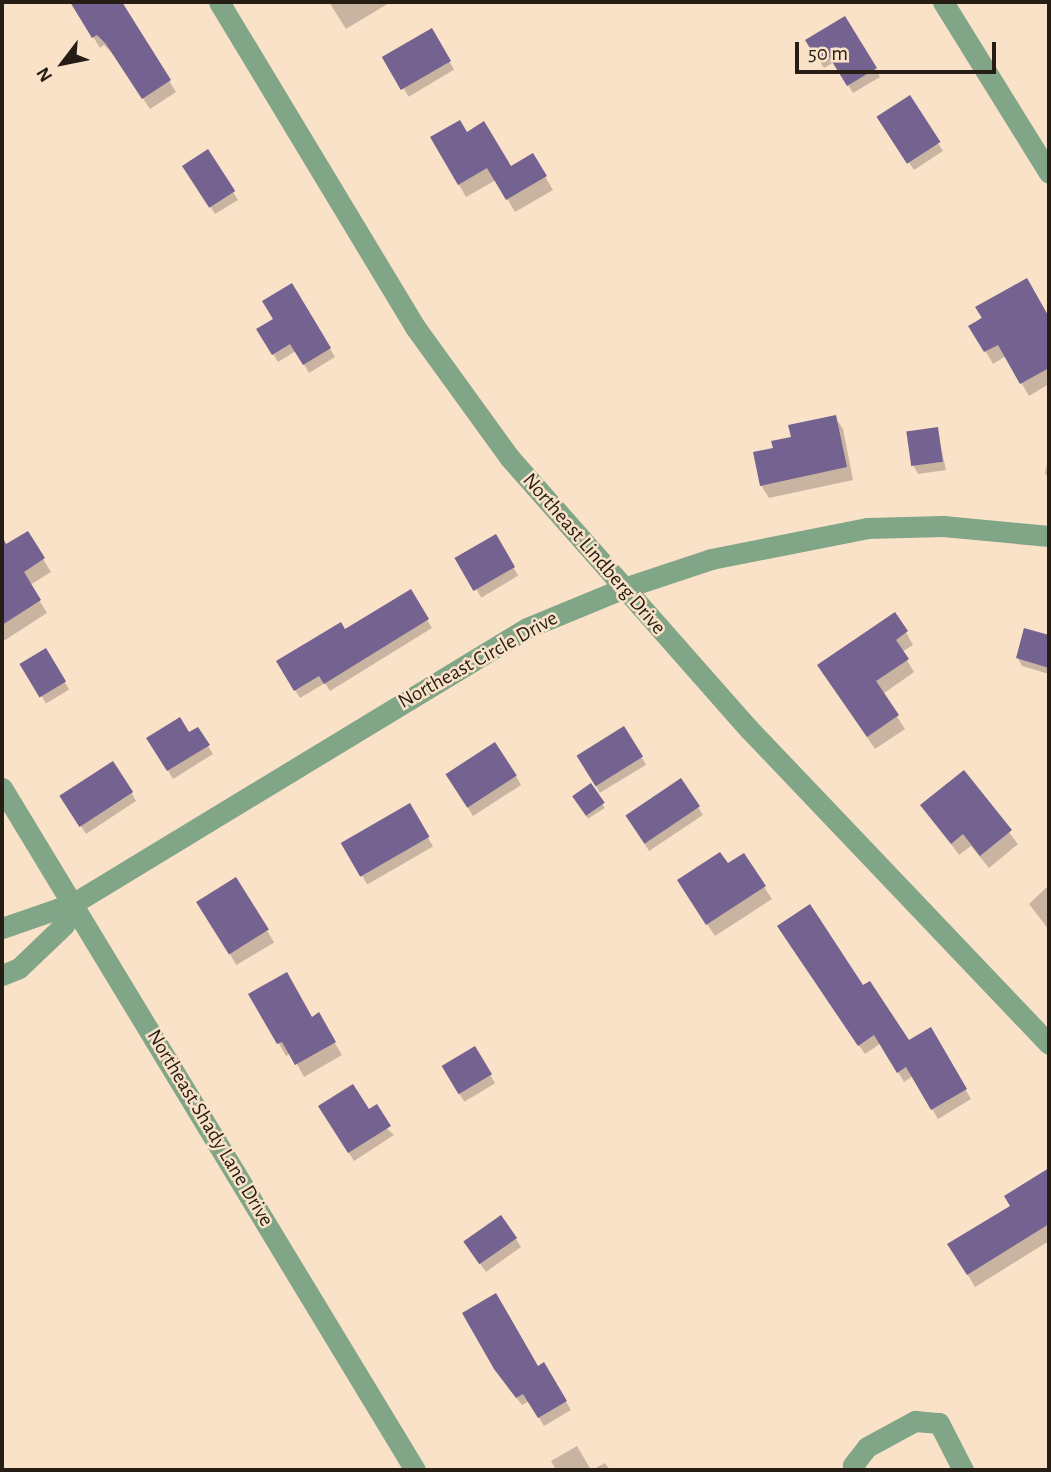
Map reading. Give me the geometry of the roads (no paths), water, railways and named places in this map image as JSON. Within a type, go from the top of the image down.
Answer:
[{"type":"street","name":"Northeast Lindberg Drive","points":[[219,2],[460,394],[749,729],[1049,1044]]},
{"type":"street","points":[[943,2],[1049,173]]},
{"type":"street","name":"Northeast Circle Drive","points":[[2,928],[74,903],[527,628],[624,587],[711,559],[867,528],[943,526],[1049,536]]},
{"type":"street","name":"Northeast Shady Lane Drive","points":[[2,788],[415,1470]]},
{"type":"street","points":[[2,975],[19,968],[64,926],[74,903]]},
{"type":"street","points":[[855,1470],[853,1465],[867,1447],[915,1421],[939,1423],[963,1470]]}]
